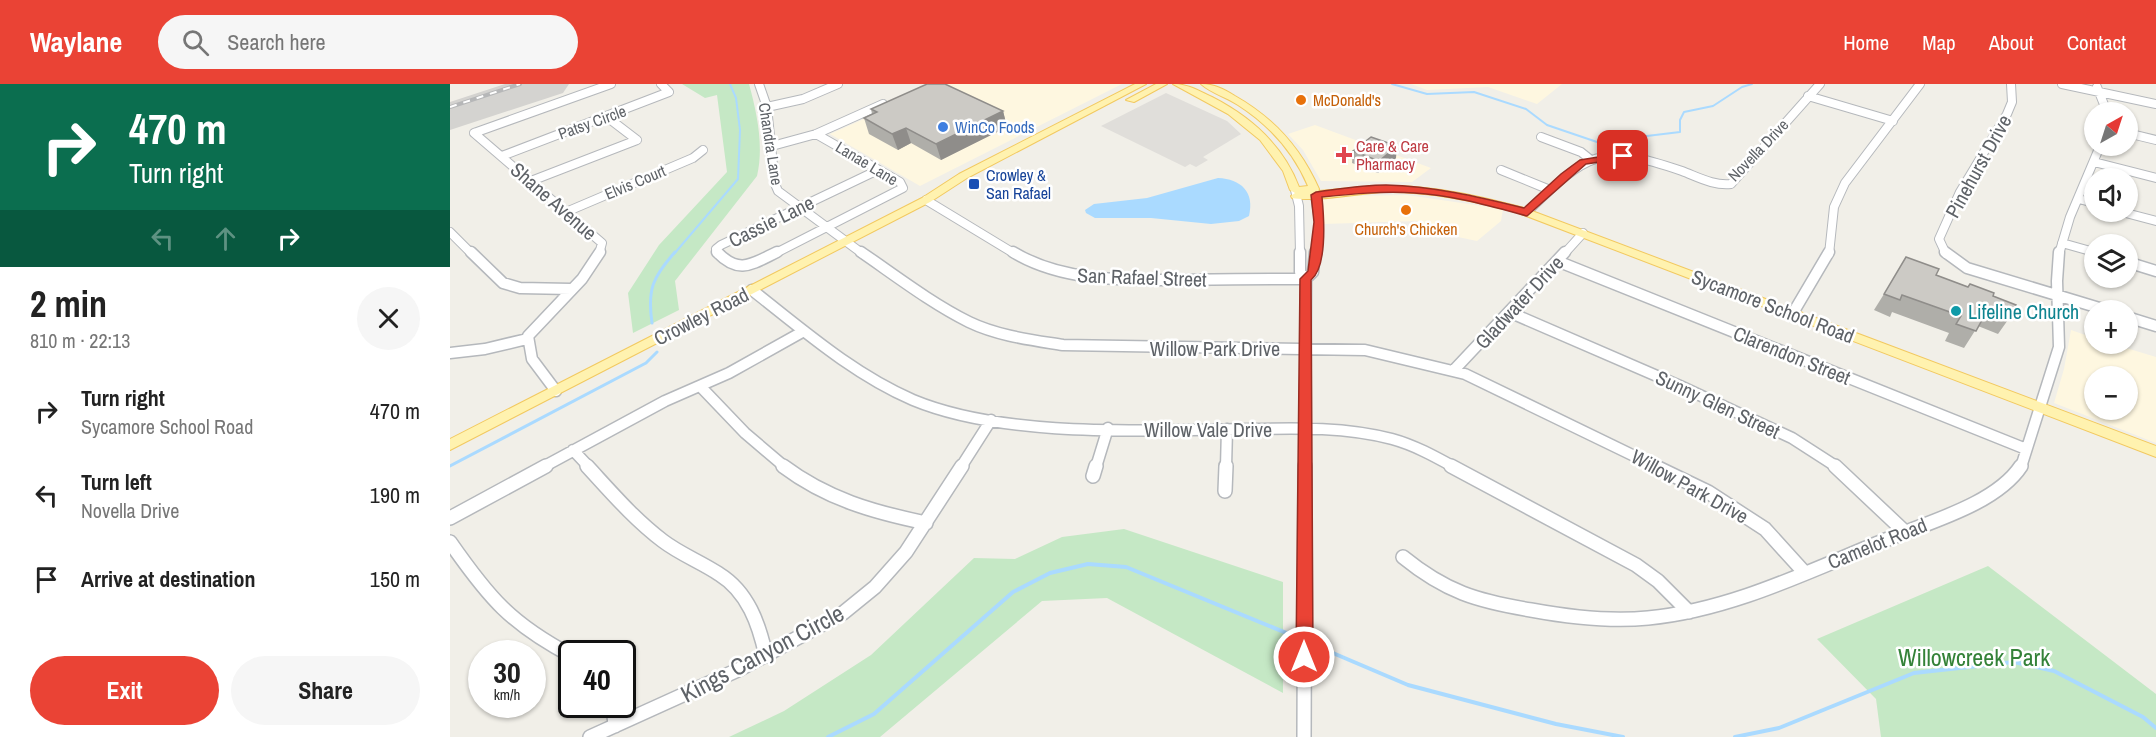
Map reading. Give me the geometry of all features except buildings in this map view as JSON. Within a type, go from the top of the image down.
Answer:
[{"type":"main road","name":"Crowley Road","points":[[450,446],[926,200],[963,176],[1040,136],[1140,87],[1163,84]]},
{"type":"main road","points":[[1177,84],[1238,116],[1260,124],[1272,125]]},
{"type":"main road","points":[[1206,84],[1244,103],[1272,125],[1290,144],[1300,159],[1315,192]]},
{"type":"main road","name":"Crowley Road","points":[[951,185],[988,170],[1140,87]]},
{"type":"main road","points":[[1140,87],[1193,91]]},
{"type":"main road","points":[[1238,116],[1263,139],[1282,162],[1295,193]]},
{"type":"main road","points":[[1263,139],[1266,131],[1272,125]]},
{"type":"main road","points":[[988,170],[997,162],[1035,143],[1040,136]]},
{"type":"main road","name":"Sycamore School Road","points":[[1295,193],[1383,188],[1435,192],[1527,212],[2156,452]]},
{"type":"street","name":"Shane Avenue","points":[[527,339],[537,323],[596,265],[602,243],[474,133],[611,84]]},
{"type":"street","name":"Patsy Circle","points":[[502,156],[669,92],[670,90],[661,84]]},
{"type":"street","name":"Chandra Lane","points":[[759,84],[767,107],[775,184],[778,191],[846,242]]},
{"type":"street","points":[[767,107],[803,99],[838,84]]},
{"type":"street","name":"Novella Drive","points":[[1527,212],[1550,189],[1583,162],[1591,160],[1623,156],[1645,160],[1720,185],[1731,184],[1820,84]]},
{"type":"street","points":[[1793,313],[1829,256],[1834,207],[1845,183],[1920,84]]},
{"type":"street","name":"Pinehurst Drive","points":[[2011,84],[2012,102],[2007,114],[1960,192],[1939,239],[1940,247],[1955,263],[1967,268],[2084,304]]},
{"type":"street","points":[[2062,84],[2097,87],[2156,104]]},
{"type":"street","points":[[2097,87],[2103,102]]},
{"type":"street","points":[[1809,96],[1893,121]]},
{"type":"street","points":[[772,146],[816,134],[893,100]]},
{"type":"street","points":[[531,181],[637,140],[607,117]]},
{"type":"street","name":"Lanae Lane","points":[[816,134],[900,182],[903,188],[827,227]]},
{"type":"street","points":[[2138,136],[2156,140]]},
{"type":"street","points":[[1541,137],[1581,152],[1591,160]]},
{"type":"street","name":"Elvis Court","points":[[566,212],[693,158],[703,150]]},
{"type":"street","name":"Camelot Road","points":[[1403,557],[1435,581],[1456,592],[1510,607],[1550,614],[1637,619],[1689,612],[1721,603],[1905,532],[1991,494],[2016,475],[2059,347],[2058,258],[2096,156]]},
{"type":"street","points":[[2094,162],[2156,178]]},
{"type":"street","name":"Cassie Lane","points":[[827,227],[741,268],[734,266],[716,249],[878,170]]},
{"type":"street","points":[[1501,170],[1550,189]]},
{"type":"street","points":[[1306,279],[1313,272],[1319,222],[1315,192]]},
{"type":"street","points":[[1295,193],[1299,206],[1300,272],[1306,279],[1304,737]]},
{"type":"street","points":[[2079,199],[2084,201]]},
{"type":"street","name":"San Rafael Street","points":[[926,200],[1029,262],[1067,274],[1126,280],[1306,279]]},
{"type":"street","points":[[2138,216],[2156,221]]},
{"type":"street","points":[[450,232],[503,283],[520,288],[571,289]]},
{"type":"street","name":"Gladwater Drive","points":[[1454,370],[1583,233]]},
{"type":"street","name":"Willow Park Drive","points":[[846,242],[939,305],[971,323],[1015,337],[1063,345],[1365,350],[1454,370],[1528,403],[1708,492],[1765,529],[1804,572]]},
{"type":"street","points":[[2062,243],[2084,249]]},
{"type":"street","name":"Clarendon Street","points":[[1557,261],[2026,449]]},
{"type":"street","points":[[2138,265],[2156,271]]},
{"type":"street","name":"Willow Vale Drive","points":[[752,290],[804,331],[877,383],[936,407],[1021,425],[1342,430],[1380,435],[1416,447],[1636,565],[1658,581],[1689,612]]},
{"type":"street","name":"Sunny Glen Street","points":[[1509,312],[1680,386],[1792,438],[1837,467],[1905,532]]},
{"type":"street","points":[[2138,320],[2156,326]]},
{"type":"street","points":[[450,518],[665,401],[729,373],[804,331]]},
{"type":"street","points":[[450,353],[485,349],[527,339],[530,355],[536,367],[556,391]]},
{"type":"street","points":[[700,386],[784,466],[817,488],[854,505],[926,523]]},
{"type":"street","name":"Kings Canyon Circle","points":[[590,737],[766,656],[825,625],[859,600],[891,570],[926,523],[991,420]]},
{"type":"street","points":[[1094,476],[1108,428]]},
{"type":"street","points":[[1225,491],[1227,429]]},
{"type":"street","points":[[573,450],[627,510],[664,542],[734,585],[754,614],[766,656]]},
{"type":"street","points":[[450,542],[486,593],[534,635],[558,648]]},
{"type":"street","points":[[614,718],[615,726]]},
{"type":"shaded area","points":[[943,84],[1122,84],[920,186],[830,134]]},
{"type":"shaded area","points":[[1411,84],[1562,84],[1537,104],[1488,87],[1427,90]]},
{"type":"shaded area","points":[[1166,93],[1227,121],[1241,134],[1203,157],[1208,160],[1196,167],[1190,164],[1185,167],[1101,126]]},
{"type":"shaded area","points":[[1315,125],[1431,168],[1412,182],[1321,181],[1303,150],[1288,134]]},
{"type":"shaded area","points":[[1407,195],[1503,209],[1501,221],[1477,241],[1415,228],[1417,221],[1324,224],[1323,200],[1348,196]]},
{"type":"shaded area","points":[[2071,330],[2084,335],[2084,354],[2138,354],[2138,352],[2156,357],[2156,443],[2097,420],[2138,420],[2138,366],[2084,366],[2084,415],[2054,403],[2064,369]]},
{"type":"green space","points":[[682,84],[749,84],[760,141],[757,176],[675,281],[679,310],[633,333],[628,293],[659,245],[727,172],[717,95],[705,98]]},
{"type":"green space","points":[[1124,529],[1283,582],[1283,693],[1107,598],[1042,601],[880,737],[729,737],[784,711],[871,655],[974,558],[1015,559],[1062,537]]},
{"type":"green space","name":"Willowcreek Park","points":[[1988,566],[2156,694],[2156,737],[1881,737],[1876,699],[1817,639]]},
{"type":"water","points":[[1218,178],[1233,181],[1244,188],[1250,200],[1249,216],[1239,221],[1211,224],[1151,218],[1095,218],[1085,210],[1094,204],[1147,198]]},
{"type":"waterway","points":[[674,254],[738,179],[740,130],[736,98],[730,84]]},
{"type":"waterway","points":[[1392,84],[1427,94],[1474,92],[1526,109],[1547,125],[1597,142],[1680,132],[1680,120],[1684,112],[1713,106],[1742,87],[1752,84]]},
{"type":"waterway","points":[[652,323],[650,301],[653,284],[661,269],[675,252]]},
{"type":"waterway","points":[[450,466],[646,363],[657,352]]},
{"type":"waterway","points":[[828,737],[874,714],[1013,592],[1050,573],[1088,564],[1126,567],[1301,639]]},
{"type":"waterway","points":[[1307,642],[1408,685],[1556,724],[1623,737]]},
{"type":"waterway","points":[[1735,737],[1779,728],[1914,673],[2014,662],[2054,671],[2143,717],[2156,728]]},
{"type":"runway","points":[[450,117],[548,84]]},
{"type":"railway","points":[[450,107],[520,84]]},
{"type":"place","name":"McDonald's","points":[[1301,100]]},
{"type":"place","name":"WinCo Foods","points":[[943,127]]},
{"type":"place","name":"Care & Care Pharmacy","points":[[1344,155]]},
{"type":"place","name":"Crowley & San Rafael","points":[[974,184]]},
{"type":"place","name":"Church's Chicken","points":[[1406,210]]},
{"type":"place","name":"Lifeline Church","points":[[1956,311]]},
{"type":"route","points":[[1304,657],[1306,279],[1313,272],[1319,222],[1316,195],[1383,188],[1416,190],[1481,201],[1527,212],[1564,176],[1583,162],[1623,156]]}]
